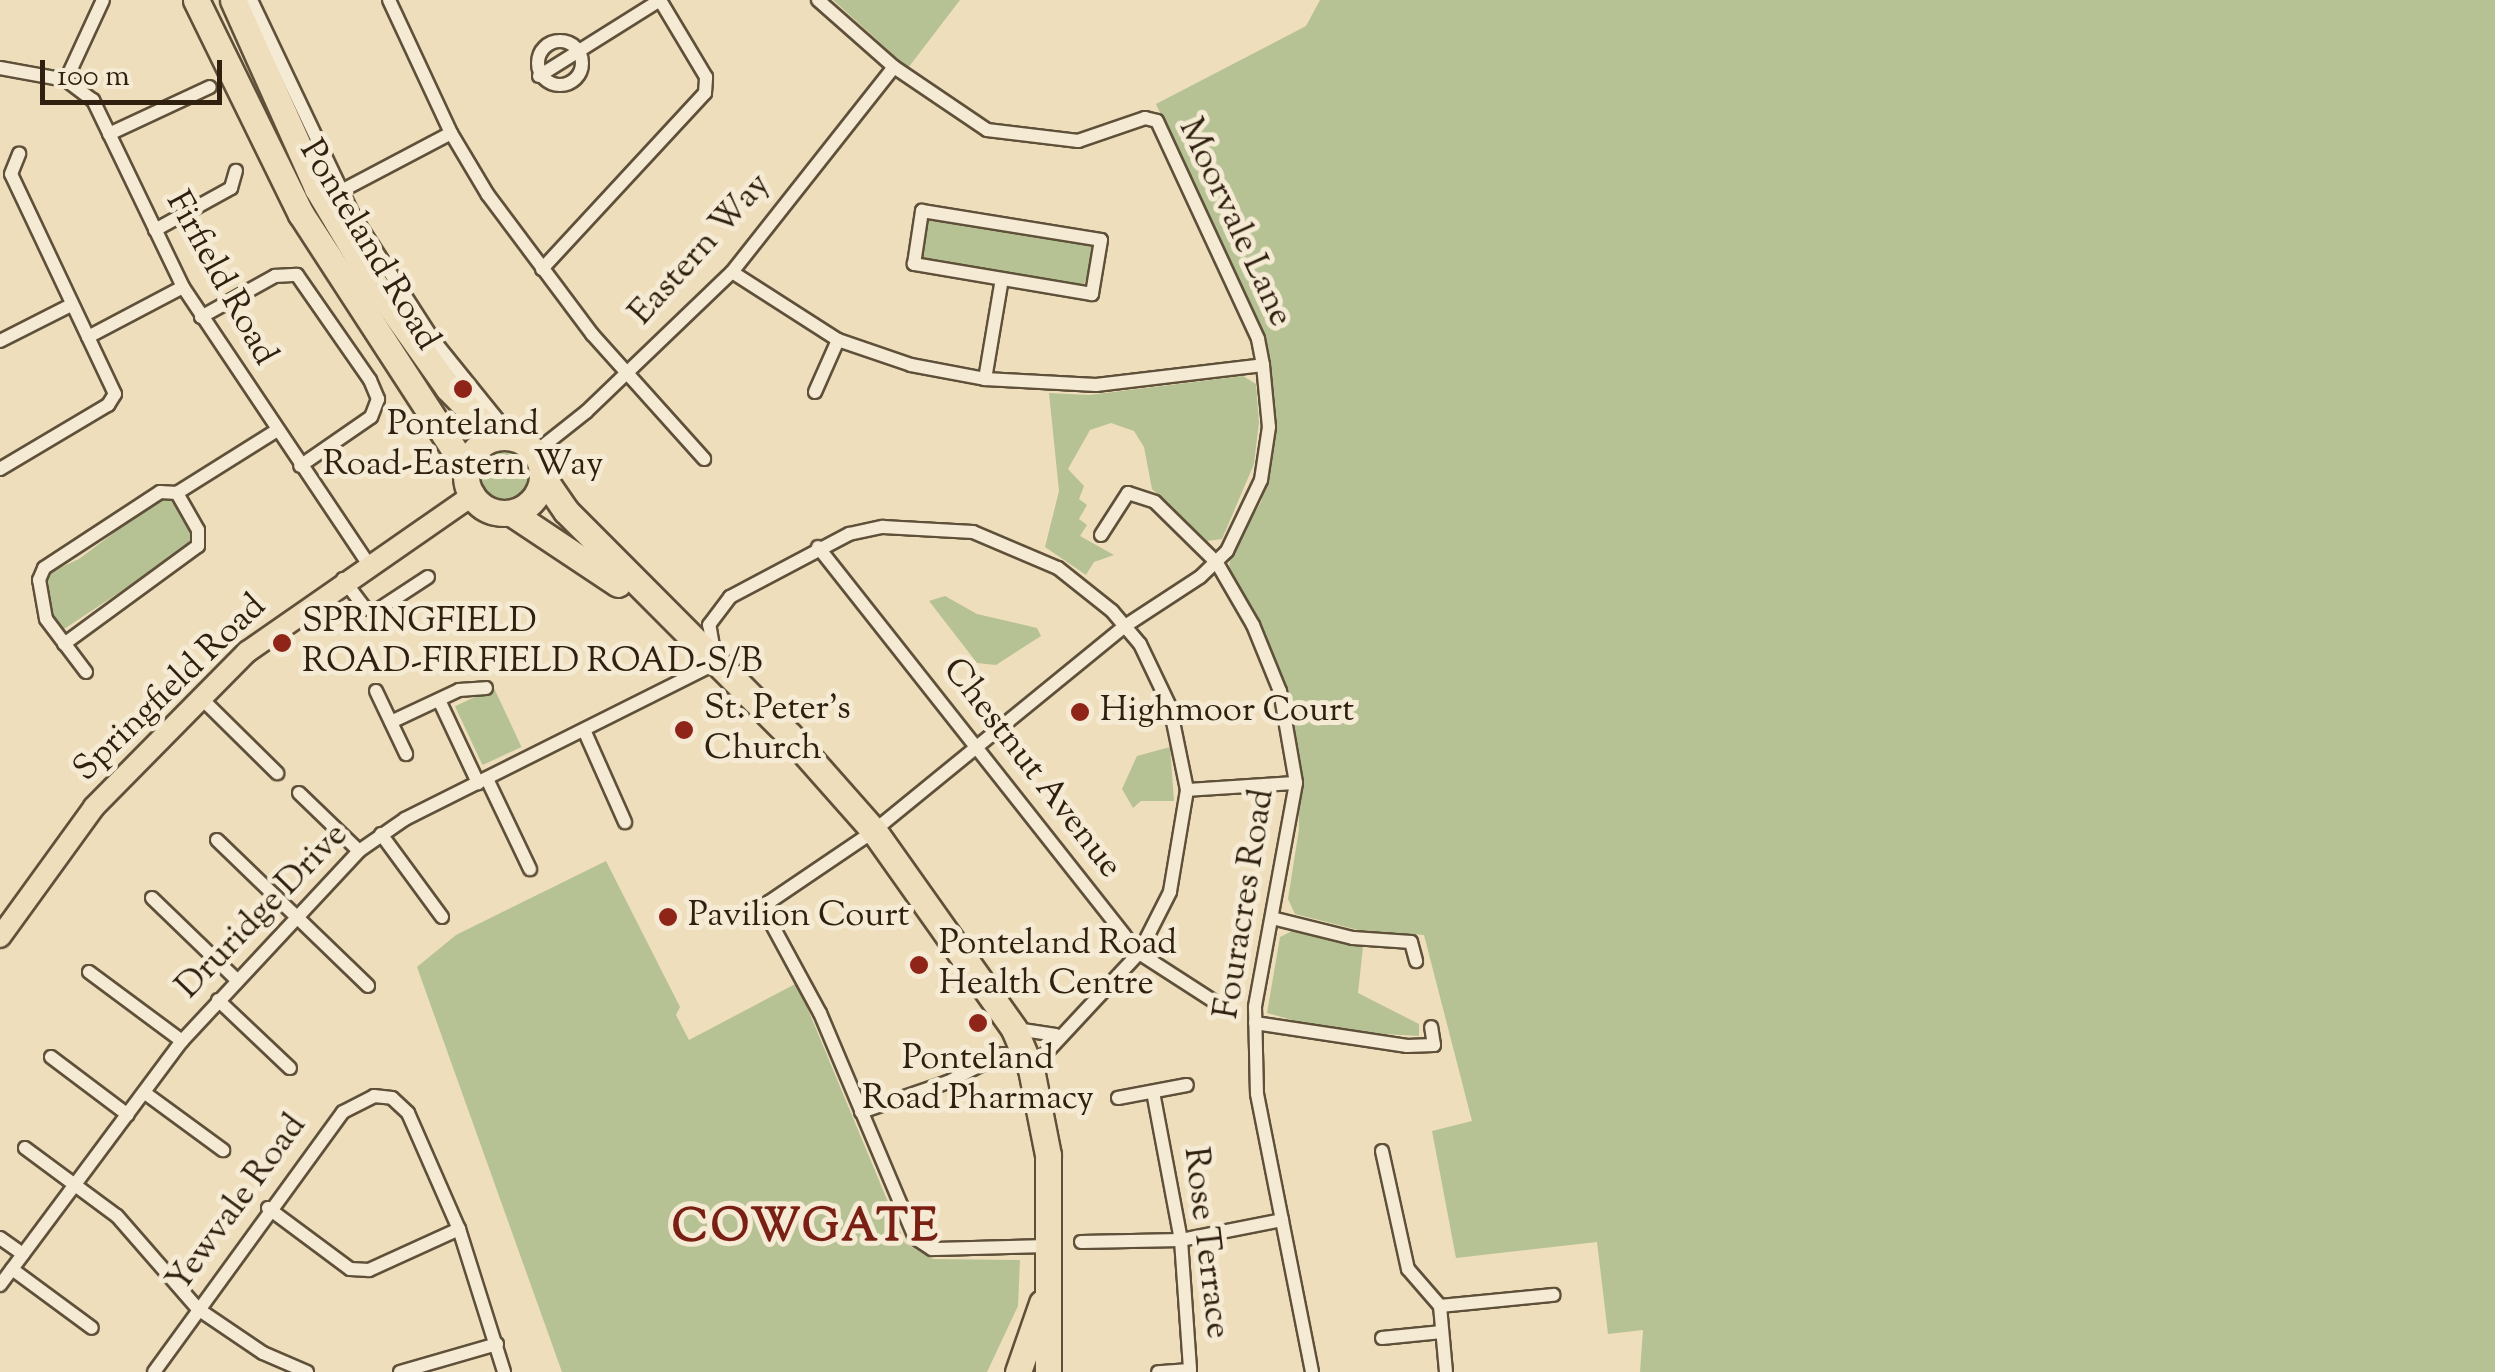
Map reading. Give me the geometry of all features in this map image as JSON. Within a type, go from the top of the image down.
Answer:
[{"type":"highway","name":"Ponteland Road","points":[[196,0],[301,214],[465,467]]},
{"type":"highway","name":"Ponteland Road","points":[[233,0],[317,188],[373,282],[448,388],[521,452],[566,511],[874,830],[1014,1028],[1031,1069],[1048,1155],[1050,1246],[1044,1298],[1021,1371]]},
{"type":"highway","points":[[471,450],[521,452],[540,496],[513,514],[493,510],[474,494],[465,467],[471,450]]},
{"type":"highway","name":"Ponteland Road","points":[[513,514],[558,539],[678,629]]},
{"type":"highway","name":"Ponteland Road","points":[[1044,1298],[1048,1372]]},
{"type":"main road","name":"Springfield Road","points":[[0,937],[94,807],[200,696],[343,579],[474,494]]},
{"type":"main road","points":[[1021,1371],[1047,1326]]},
{"type":"street","points":[[0,68],[66,80],[103,0]]},
{"type":"street","points":[[251,0],[353,215],[435,342],[521,452]]},
{"type":"street","points":[[389,0],[450,133],[542,270],[704,460]]},
{"type":"street","points":[[542,270],[705,93],[700,64],[660,0],[582,49]]},
{"type":"street","points":[[818,0],[894,67]]},
{"type":"street","points":[[571,43],[582,49],[582,65],[564,84],[539,76],[538,59],[552,46],[571,43]]},
{"type":"street","name":"Eastern Way","points":[[521,452],[628,372],[732,272],[894,67]]},
{"type":"street","name":"Moorvale Lane","points":[[894,67],[987,130],[1078,141],[1145,118],[1157,121],[1252,325],[1263,365],[1269,427],[1261,480],[1216,563]]},
{"type":"street","name":"Firfield Road","points":[[66,80],[94,100],[183,287],[276,431],[368,562]]},
{"type":"street","points":[[109,134],[210,87]]},
{"type":"street","points":[[343,190],[450,133]]},
{"type":"street","points":[[0,468],[113,400],[115,388],[6,174],[19,154]]},
{"type":"street","points":[[154,230],[232,188],[236,170]]},
{"type":"street","points":[[922,210],[1101,240],[1092,294],[1002,279],[914,264],[922,210]]},
{"type":"street","points":[[732,272],[838,340],[911,365],[985,380],[1096,384],[1263,365]]},
{"type":"street","points":[[201,317],[275,276],[297,275],[370,380],[378,399],[370,416],[300,466]]},
{"type":"street","points":[[985,380],[1002,279]]},
{"type":"street","points":[[88,337],[183,287]]},
{"type":"street","points":[[0,342],[71,305]]},
{"type":"street","points":[[814,392],[838,340]]},
{"type":"street","points":[[86,672],[46,618],[39,580],[44,568],[160,492],[177,493],[276,431]]},
{"type":"street","name":"Fouracres Road","points":[[1101,535],[1128,493],[1138,492],[1216,563],[1253,625],[1280,691],[1296,784],[1276,919],[1255,1022],[1257,1094],[1312,1372]]},
{"type":"street","points":[[64,644],[198,546],[198,530],[177,493]]},
{"type":"street","points":[[716,663],[709,626],[730,597],[818,547],[884,527],[974,532],[1058,568],[1125,626],[1170,707],[1188,790],[1178,868],[1139,953],[1106,994],[1056,1035],[1031,1069]]},
{"type":"street","name":"Chestnut Avenue","points":[[818,547],[1139,953],[1218,1004]]},
{"type":"street","points":[[1050,1246],[924,1244],[915,1238],[767,909],[772,897],[874,830],[1125,626],[1216,563]]},
{"type":"street","points":[[343,579],[365,608],[376,611],[428,577]]},
{"type":"street","name":"Druridge Drive","points":[[0,1285],[182,1042],[359,851],[381,834],[716,663]]},
{"type":"street","points":[[391,722],[439,700],[486,688]]},
{"type":"street","points":[[376,691],[406,754]]},
{"type":"street","points":[[200,696],[276,774]]},
{"type":"street","points":[[439,700],[530,870]]},
{"type":"street","points":[[584,730],[625,822]]},
{"type":"street","points":[[1188,790],[1296,784]]},
{"type":"street","points":[[299,793],[359,851]]},
{"type":"street","points":[[381,834],[442,918]]},
{"type":"street","points":[[217,840],[368,986]]},
{"type":"street","points":[[152,898],[237,980]]},
{"type":"street","points":[[1276,919],[1353,938],[1410,942],[1416,961]]},
{"type":"street","points":[[89,972],[182,1042]]},
{"type":"street","points":[[218,1000],[290,1068]]},
{"type":"street","points":[[1255,1022],[1407,1046],[1434,1045],[1431,1027]]},
{"type":"street","points":[[1014,1028],[1056,1035]]},
{"type":"street","points":[[861,1112],[948,1082],[1002,1054]]},
{"type":"street","points":[[51,1057],[128,1115]]},
{"type":"street","points":[[1118,1098],[1188,1085]]},
{"type":"street","name":"Rose Terrace","points":[[1153,1092],[1182,1240],[1190,1370],[1158,1372]]},
{"type":"street","points":[[145,1093],[223,1150]]},
{"type":"street","name":"Yewvale Road","points":[[154,1372],[268,1208],[343,1112],[366,1097],[386,1097],[408,1114],[459,1229]]},
{"type":"street","points":[[25,1148],[117,1216],[198,1308],[264,1353],[307,1372]]},
{"type":"street","points":[[1382,1151],[1408,1269],[1414,1284],[1440,1306],[1446,1372]]},
{"type":"street","points":[[268,1208],[350,1270],[368,1270],[459,1229],[504,1372]]},
{"type":"street","points":[[1081,1242],[1182,1240],[1282,1220]]},
{"type":"street","points":[[0,1238],[23,1254]]},
{"type":"street","points":[[12,1269],[92,1328]]},
{"type":"street","points":[[1440,1306],[1553,1295]]},
{"type":"street","points":[[1382,1338],[1442,1332]]},
{"type":"street","points":[[400,1372],[497,1344]]},
{"type":"green space","points":[[833,0],[960,0],[908,68]]},
{"type":"green space","points":[[1320,0],[2495,0],[2495,1372],[1640,1372],[1643,1330],[1608,1334],[1597,1242],[1456,1258],[1432,1131],[1472,1121],[1424,935],[1366,932],[1295,914],[1288,899],[1299,829],[1298,755],[1273,656],[1229,573],[1230,555],[1261,502],[1271,466],[1271,377],[1257,323],[1156,104],[1306,26]]},
{"type":"green space","points":[[930,215],[1090,242],[1094,264],[1083,286],[923,260],[919,237]]},
{"type":"green space","points":[[1243,376],[1256,384],[1259,422],[1254,464],[1222,539],[1207,541],[1152,489],[1144,447],[1134,431],[1111,423],[1090,430],[1068,469],[1084,486],[1079,499],[1087,505],[1079,519],[1087,525],[1080,536],[1114,555],[1094,562],[1086,575],[1045,547],[1059,491],[1049,393],[1089,395]]},
{"type":"green space","points":[[505,449],[525,457],[533,477],[525,497],[505,505],[485,497],[477,477],[485,457]]},
{"type":"green space","points":[[163,496],[175,498],[194,543],[61,631],[49,612],[46,574],[79,559]]},
{"type":"green space","points":[[945,596],[977,614],[1037,628],[1041,636],[996,665],[977,663],[929,601]]},
{"type":"green space","points":[[494,688],[521,747],[482,765],[455,706]]},
{"type":"green space","points":[[1170,747],[1174,801],[1141,801],[1133,808],[1122,789],[1137,756]]},
{"type":"green space","points":[[606,861],[680,1007],[676,1015],[689,1040],[797,983],[905,1243],[933,1259],[1020,1260],[1018,1306],[987,1372],[562,1372],[417,967],[456,935]]},
{"type":"green space","points":[[1292,931],[1363,947],[1358,993],[1419,1024],[1419,1036],[1331,1031],[1267,1013],[1280,937]]},
{"type":"place","name":"Ponteland Road-Eastern Way","points":[[463,389]]},
{"type":"place","name":"SPRINGFIELD ROAD-FIRFIELD ROAD-S/B","points":[[282,643]]},
{"type":"place","name":"Highmoor Court","points":[[1080,712]]},
{"type":"place","name":"St. Peter's Church","points":[[684,730]]},
{"type":"place","name":"Pavilion Court","points":[[668,917]]},
{"type":"place","name":"Ponteland Road Health Centre","points":[[919,965]]},
{"type":"place","name":"Ponteland Road Pharmacy","points":[[978,1023]]},
{"type":"district","name":"COWGATE","points":[[806,1230]]}]
